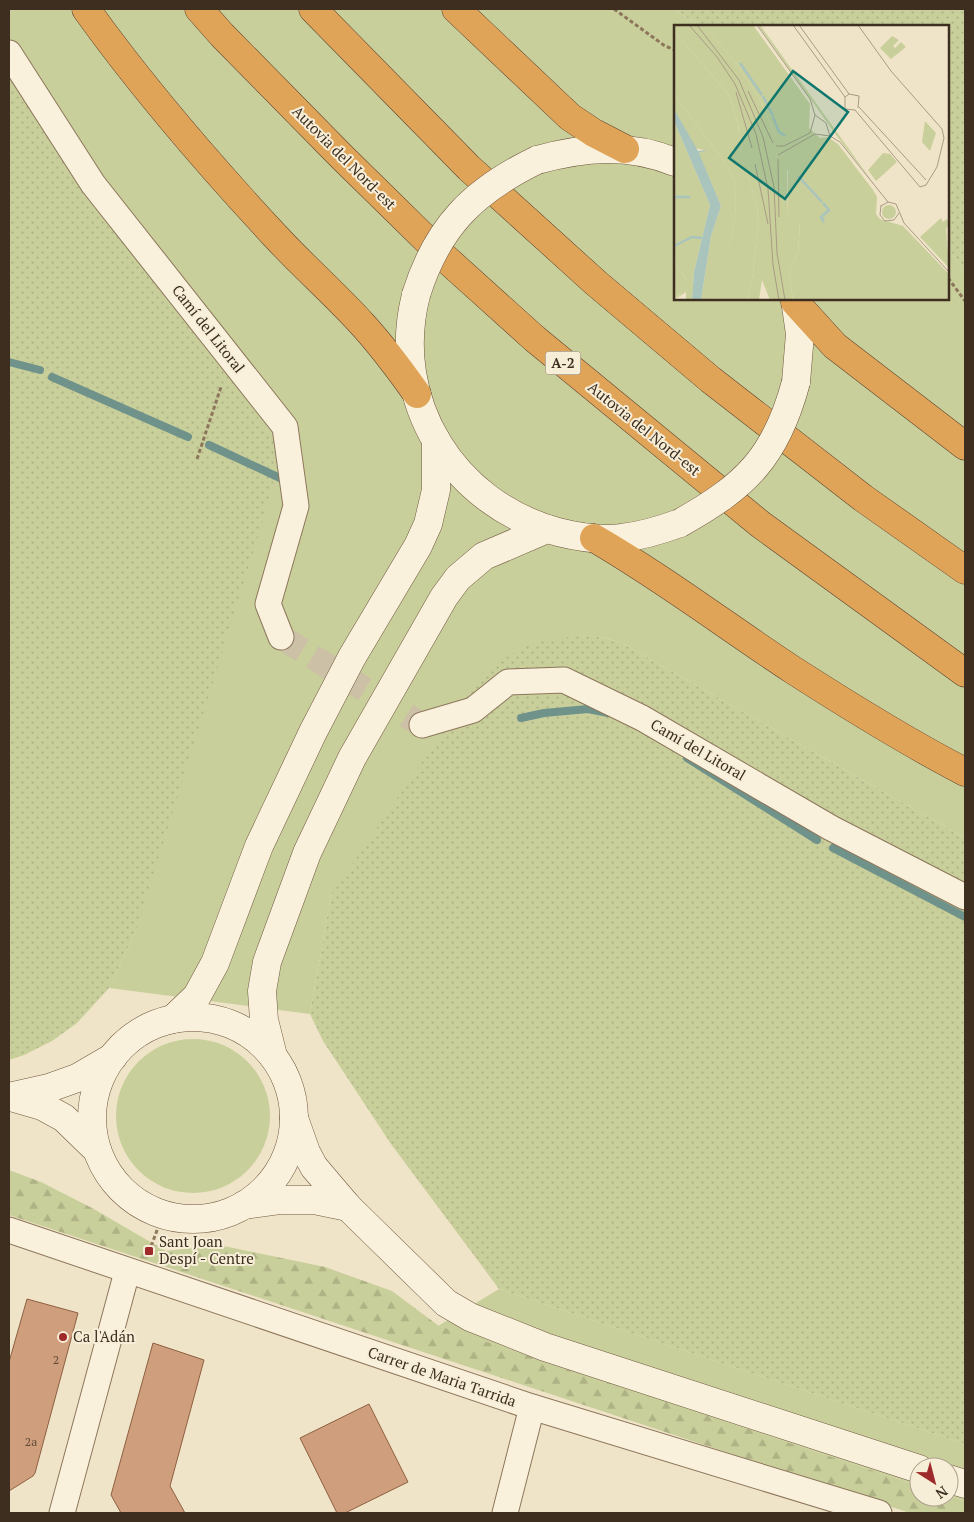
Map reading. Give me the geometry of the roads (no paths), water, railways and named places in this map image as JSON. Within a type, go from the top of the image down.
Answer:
[{"type":"highway","points":[[86,9],[204,159],[363,325],[387,353],[417,394]]},
{"type":"highway","name":"Autovia del Nord-est","points":[[199,9],[222,35],[444,257],[535,340],[760,524],[965,673]]},
{"type":"highway","points":[[313,9],[469,168],[596,283],[711,380],[863,498],[965,570]]},
{"type":"highway","points":[[456,9],[570,117],[594,133],[625,149]]},
{"type":"highway","points":[[795,300],[835,346],[965,446]]},
{"type":"highway","points":[[594,538],[672,586],[792,669],[886,729],[965,772]]},
{"type":"main road","points":[[674,162],[652,154],[625,149],[577,150],[537,160],[498,180],[483,191],[454,220],[431,255],[423,272],[416,295],[409,332],[412,374],[422,414],[436,440],[468,482],[488,499],[508,512],[547,529],[568,534],[594,538],[620,538],[643,534],[680,523],[723,498],[758,464],[775,441],[786,416],[796,382],[800,334],[795,300]]},
{"type":"main road","points":[[173,1019],[197,996],[207,979],[215,963],[259,846],[313,732],[352,657],[418,546],[428,524],[436,490],[436,440]]},
{"type":"main road","points":[[273,1056],[264,1020],[262,991],[267,962],[307,852],[352,758],[444,597],[458,578],[484,556],[547,529]]},
{"type":"main road","points":[[294,1118],[289,1149],[280,1168],[265,1189],[244,1205],[210,1218],[185,1218],[163,1214],[145,1207],[122,1190],[105,1167],[97,1150],[92,1120],[94,1100],[103,1072],[114,1056],[131,1039],[151,1026],[173,1019],[201,1018],[228,1023],[253,1037],[273,1056],[279,1065],[289,1085],[294,1118],[306,1152],[314,1167],[348,1207],[446,1302],[470,1317],[545,1347],[909,1466]]},
{"type":"main road","points":[[10,1097],[49,1088],[77,1078],[114,1056]]},
{"type":"main road","points":[[10,1097],[42,1106],[64,1118],[97,1150]]},
{"type":"main road","points":[[244,1205],[281,1200],[314,1200],[348,1207]]},
{"type":"street","name":"Camí del Litoral","points":[[9,53],[93,184],[284,427],[296,506],[268,604],[281,637]]},
{"type":"street","name":"Camí del Litoral","points":[[422,725],[473,710],[508,682],[564,680],[642,718],[831,828],[965,897]]},
{"type":"street","name":"Carrer de Maria Tarrida","points":[[9,1230],[134,1274],[532,1407],[879,1513]]},
{"type":"street","points":[[62,1513],[134,1274]]},
{"type":"street","points":[[505,1513],[532,1407]]},
{"type":"waterway","points":[[9,362],[40,370]]},
{"type":"waterway","points":[[52,377],[188,437]]},
{"type":"waterway","points":[[209,445],[282,479]]},
{"type":"waterway","points":[[521,718],[544,713],[588,709],[608,713]]},
{"type":"waterway","points":[[687,758],[817,840]]},
{"type":"waterway","points":[[833,848],[965,917]]},
{"type":"tunnel","points":[[281,637],[422,725]]},
{"type":"place","name":"Sant Joan Despí - Centre","points":[[149,1251]]},
{"type":"place","name":"Ca l'Adán","points":[[63,1337]]}]
